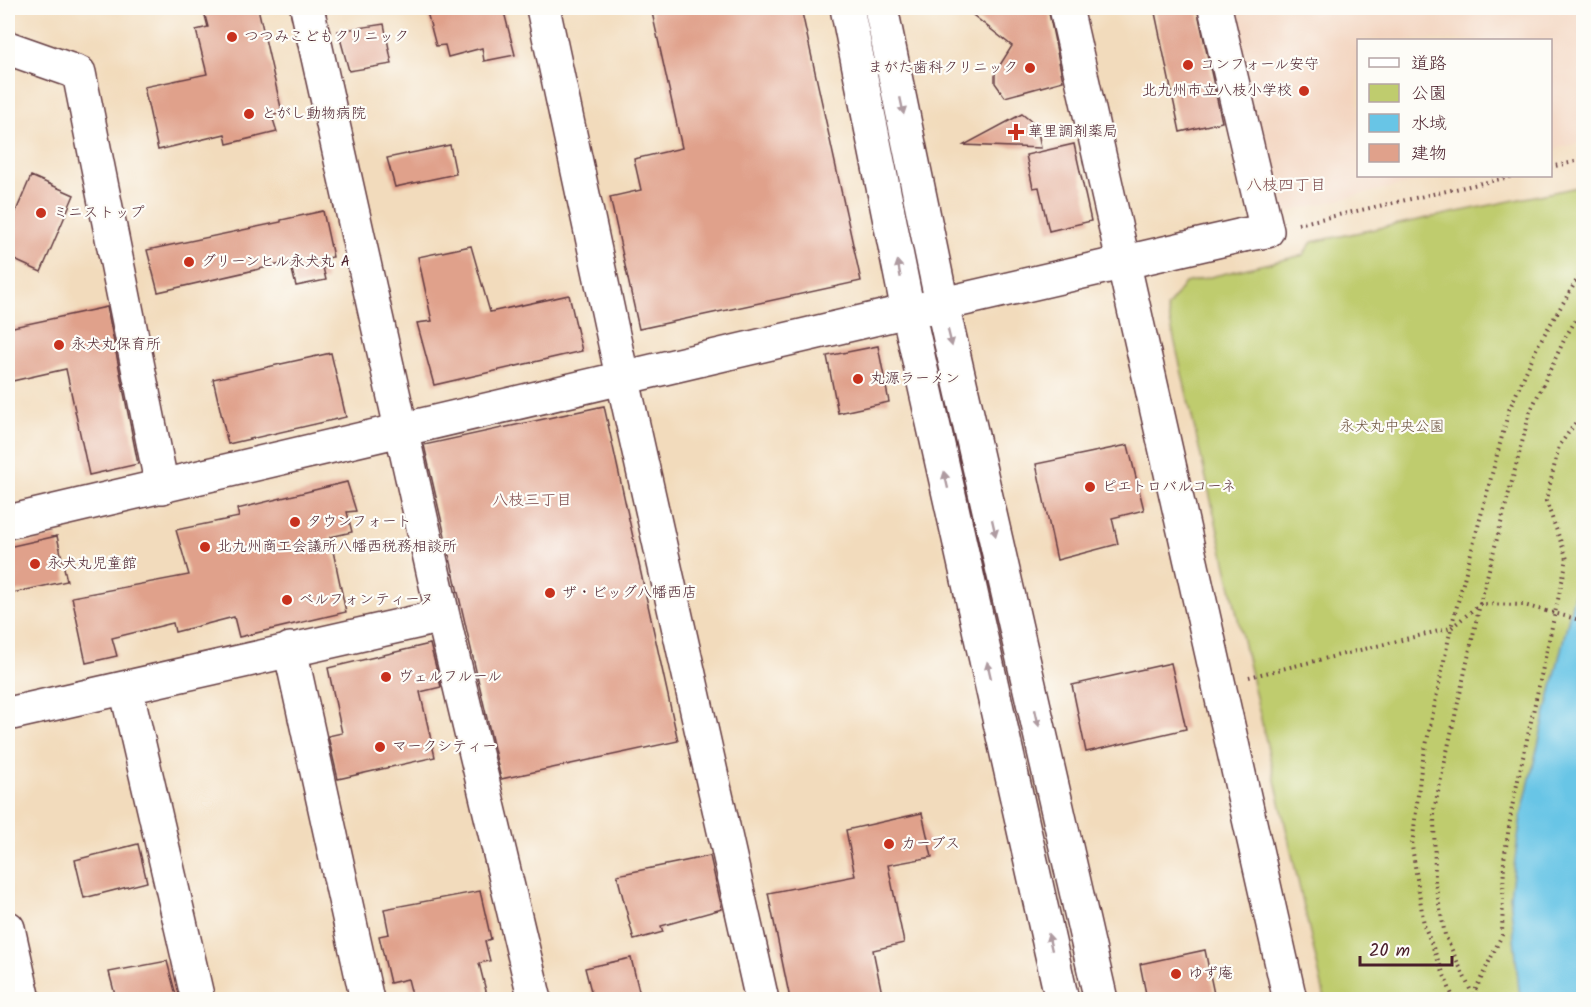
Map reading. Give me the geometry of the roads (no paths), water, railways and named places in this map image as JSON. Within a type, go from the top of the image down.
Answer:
[{"type":"street","points":[[307,8],[443,616],[535,999]]},
{"type":"street","points":[[543,8],[622,377],[762,999]]},
{"type":"street","points":[[847,8],[908,311],[1062,999]]},
{"type":"street","points":[[881,8],[942,304],[1101,999]]},
{"type":"street","points":[[1066,8],[1290,999]]},
{"type":"street","points":[[8,522],[622,377],[1255,233],[1215,8]]},
{"type":"street","points":[[8,48],[79,73],[162,487]]},
{"type":"street","points":[[8,714],[443,616]]},
{"type":"street","points":[[290,649],[367,999]]},
{"type":"street","points":[[126,688],[198,999]]},
{"type":"street","points":[[8,928],[24,999]]},
{"type":"water","points":[[1583,558],[1583,999],[1523,999],[1519,990],[1510,896],[1521,816]]},
{"type":"place","name":"つつみこどもクリニック","points":[[232,37]]},
{"type":"place","name":"コンフォール安守","points":[[1188,65]]},
{"type":"place","name":"まがた歯科クリニック","points":[[1030,68]]},
{"type":"place","name":"北九州市立八枝小学校","points":[[1304,91]]},
{"type":"place","name":"とがし動物病院","points":[[249,114]]},
{"type":"place","name":"華里調剤薬局","points":[[1016,132]]},
{"type":"place","name":"ミニストップ","points":[[41,213]]},
{"type":"place","name":"グリーンヒル永犬丸 A","points":[[189,262]]},
{"type":"place","name":"永犬丸保育所","points":[[59,345]]},
{"type":"place","name":"丸源ラーメン","points":[[858,379]]},
{"type":"place","name":"ピエトロバルコーネ","points":[[1090,487]]},
{"type":"place","name":"タウンフォート","points":[[295,522]]},
{"type":"place","name":"北九州商工会議所八幡西税務相談所","points":[[205,547]]},
{"type":"place","name":"永犬丸児童館","points":[[35,564]]},
{"type":"place","name":"ザ・ビッグ八幡西店","points":[[550,593]]},
{"type":"place","name":"ベルフォンティーヌ","points":[[287,600]]},
{"type":"place","name":"ヴェルフルール","points":[[386,677]]},
{"type":"place","name":"マークシティー","points":[[380,747]]},
{"type":"place","name":"カーブス","points":[[889,844]]},
{"type":"place","name":"ゆず庵","points":[[1176,974]]},
{"type":"district","name":"八枝四丁目","points":[[1286,185]]},
{"type":"district","name":"八枝三丁目","points":[[532,500]]},
{"type":"park label","name":"永犬丸中央公園","points":[[1392,427]]}]
